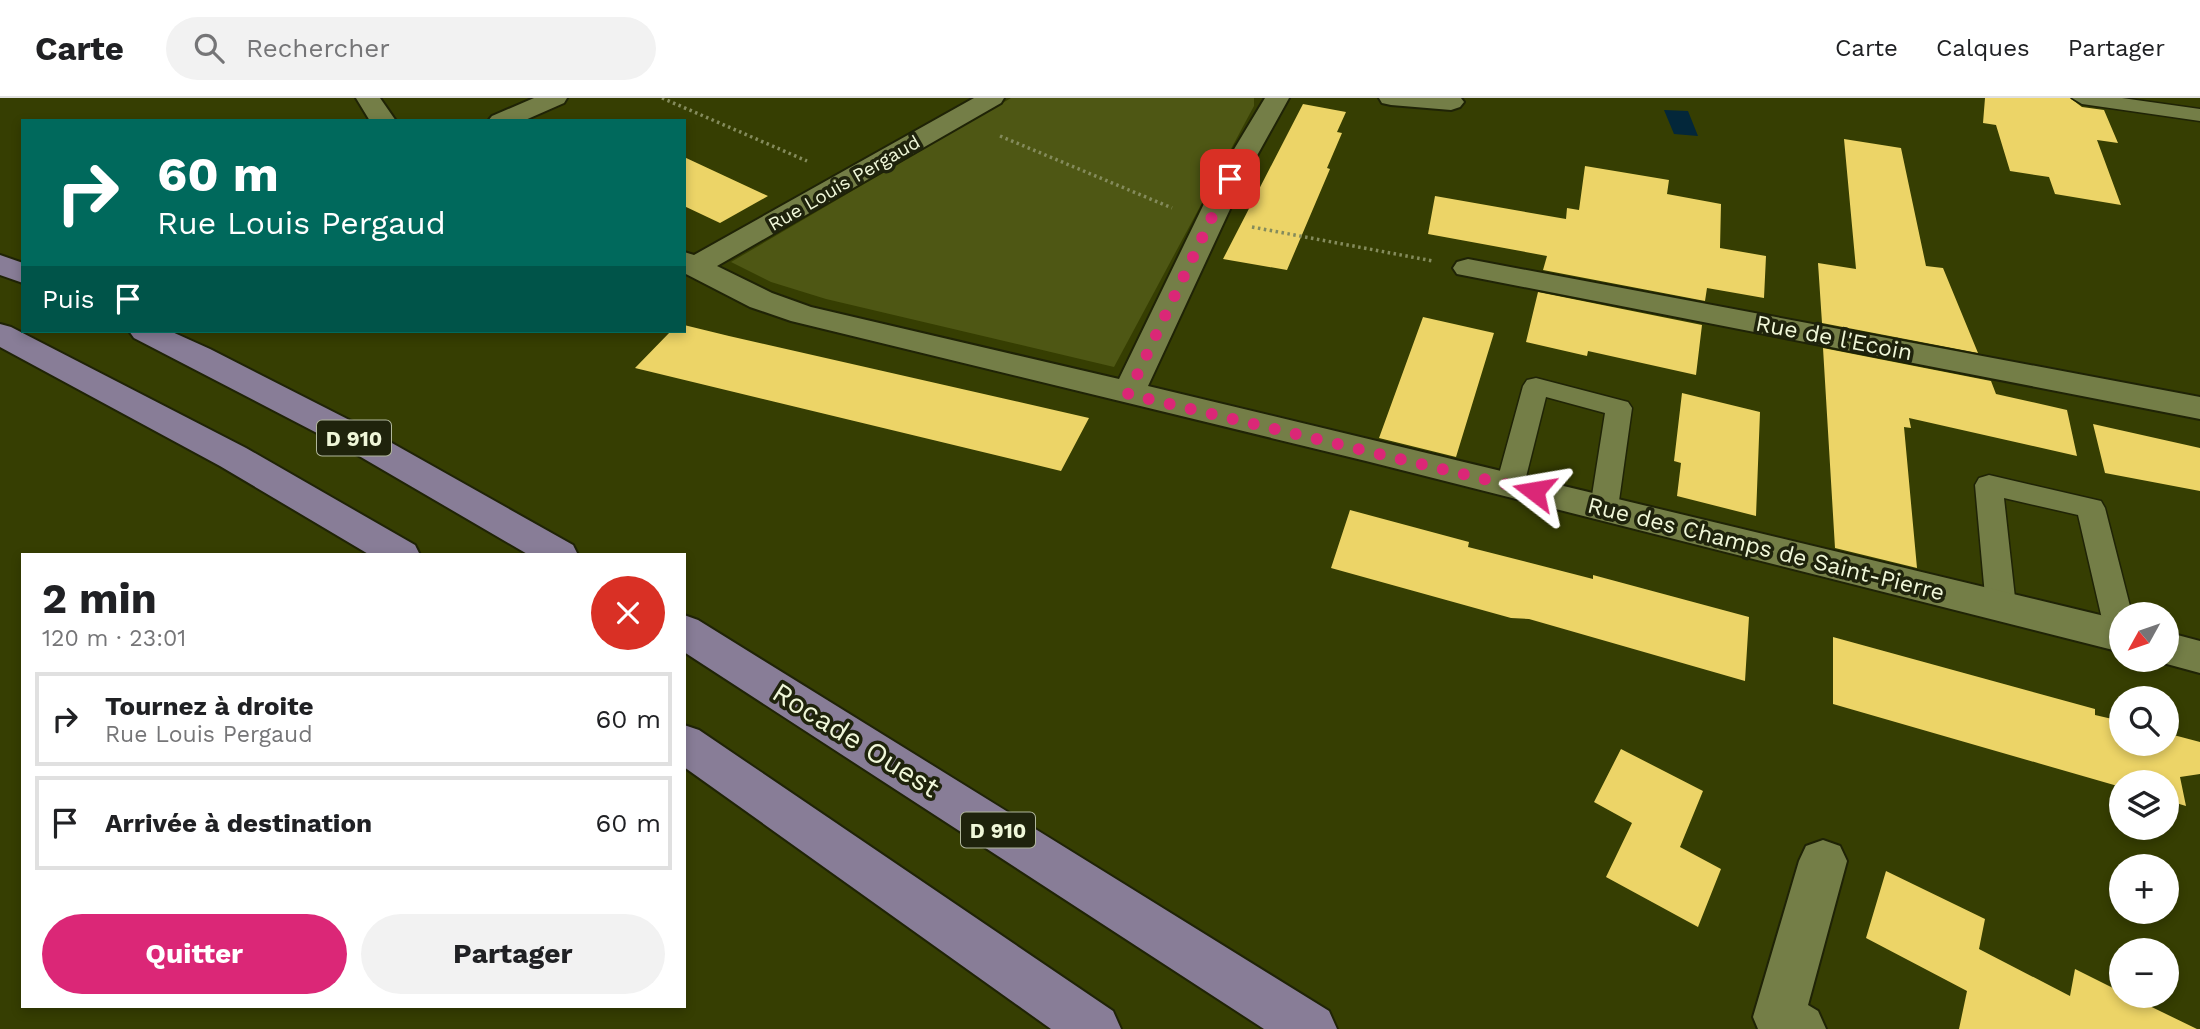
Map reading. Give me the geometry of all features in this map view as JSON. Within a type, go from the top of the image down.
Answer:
[{"type":"main road","points":[[0,264],[21,274]]},
{"type":"main road","name":"D 910","points":[[149,333],[319,419],[455,493],[556,553]]},
{"type":"main road","points":[[0,334],[221,450],[398,553]]},
{"type":"main road","name":"Rocade Ouest","points":[[686,632],[1311,1029]]},
{"type":"main road","points":[[686,744],[1095,1029]]},
{"type":"street","points":[[368,98],[382,119]]},
{"type":"street","points":[[506,119],[555,98]]},
{"type":"street","name":"Rue Louis Pergaud","points":[[690,264],[849,180],[992,98]]},
{"type":"street","points":[[1128,394],[1230,179],[1277,98]]},
{"type":"street","points":[[1391,98],[1451,102]]},
{"type":"street","name":"Rue des Champs de Saint-Pierre","points":[[690,264],[761,300],[802,314],[2109,631]]},
{"type":"street","name":"Rue de l'Ecoin","points":[[1468,268],[2200,408]]},
{"type":"street","points":[[2179,651],[2200,657]]},
{"type":"street","points":[[1800,1029],[1779,1017],[1823,860]]},
{"type":"lane","points":[[2082,98],[2200,115]]},
{"type":"lane","points":[[1510,485],[1536,386],[1548,389],[1619,408],[1604,509]]},
{"type":"lane","points":[[2001,607],[1989,485],[2091,508],[2113,602]]},
{"type":"path","points":[[662,98],[849,180]]},
{"type":"path","points":[[957,118],[1187,214],[1468,268]]},
{"type":"green space","points":[[1011,98],[1254,98],[1254,106],[1114,367],[826,299],[771,282],[731,262]]},
{"type":"water","points":[[1664,110],[1688,111],[1698,136],[1674,134]]},
{"type":"building","points":[[1985,98],[2070,98],[2082,107],[2104,110],[2118,143],[2097,140],[2121,205],[2055,194],[2049,177],[2010,171],[1996,125],[1983,123]]},
{"type":"building","points":[[1303,104],[1346,112],[1337,132],[1342,133],[1327,168],[1330,169],[1287,270],[1223,259]]},
{"type":"building","points":[[1844,139],[1901,148],[1926,266],[1943,268],[1978,353],[1822,323],[1818,263],[1856,269]]},
{"type":"building","points":[[686,158],[768,196],[720,223],[686,207]]},
{"type":"building","points":[[1585,166],[1669,180],[1667,194],[1721,204],[1720,248],[1766,256],[1764,298],[1707,288],[1705,301],[1543,270],[1547,256],[1428,234],[1435,196],[1566,219],[1567,208],[1579,210]]},
{"type":"building","points":[[1538,292],[1702,325],[1696,375],[1588,351],[1587,356],[1526,342]]},
{"type":"building","points":[[1423,317],[1494,333],[1456,457],[1379,438]]},
{"type":"building","points":[[686,325],[1089,418],[1061,471],[635,368],[669,333],[686,333]]},
{"type":"building","points":[[1823,348],[1991,381],[1996,394],[2067,410],[2077,456],[1909,418],[1911,428],[1904,427],[1917,568],[1835,548]]},
{"type":"building","points":[[1682,393],[1760,412],[1756,516],[1677,496],[1681,463],[1674,461]]},
{"type":"building","points":[[2093,424],[2200,448],[2200,491],[2105,473]]},
{"type":"building","points":[[1350,510],[1469,542],[1468,547],[1593,579],[1593,575],[1749,617],[1745,681],[1529,619],[1511,618],[1331,568]]},
{"type":"building","points":[[1833,637],[2095,709],[2095,715],[2109,718],[2109,756],[2179,756],[2179,736],[2200,742],[2200,774],[2180,777],[2186,806],[2179,804],[2179,770],[2109,770],[2109,784],[1833,704]]},
{"type":"building","points":[[1621,749],[1703,791],[1680,847],[1721,869],[1698,927],[1606,877],[1632,823],[1594,802]]},
{"type":"building","points":[[1886,871],[1985,919],[1979,949],[2070,996],[2075,969],[2109,986],[2109,1008],[2154,1008],[2197,1029],[1959,1029],[1967,991],[1866,938]]},
{"type":"route","points":[[1230,179],[1128,394],[1534,491]]}]
